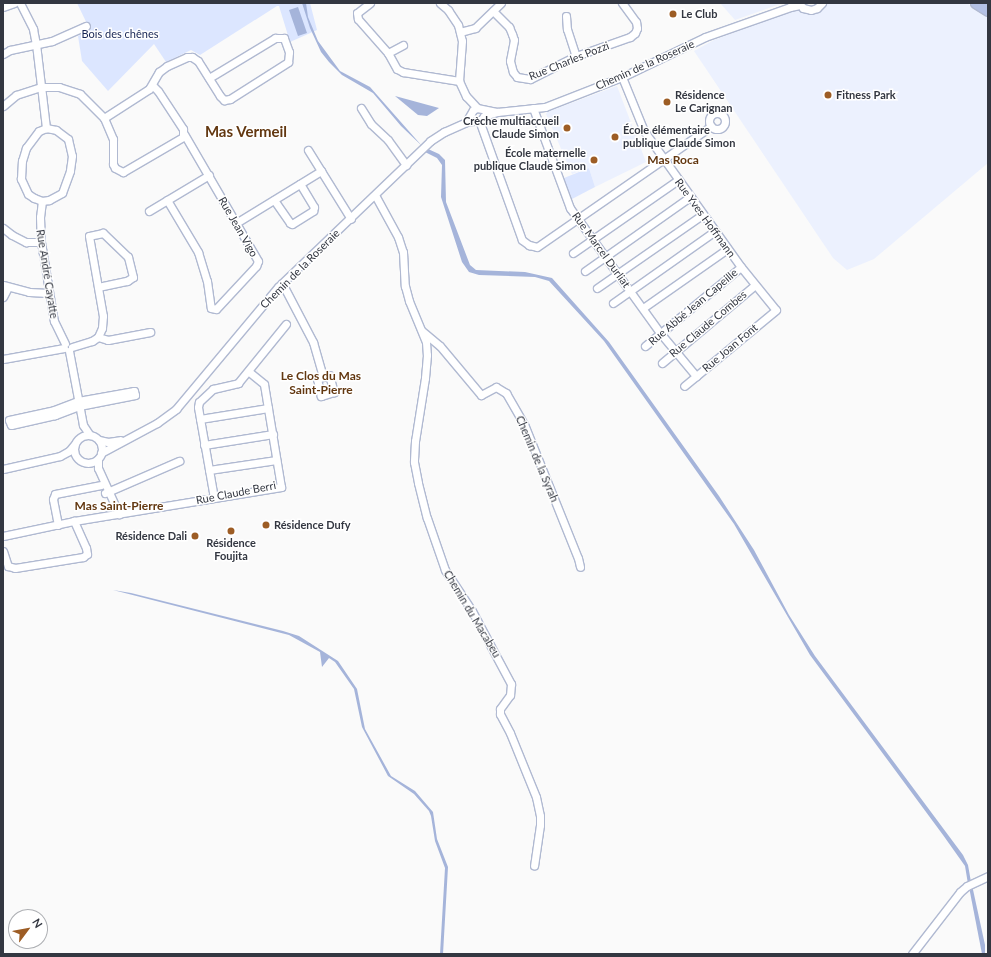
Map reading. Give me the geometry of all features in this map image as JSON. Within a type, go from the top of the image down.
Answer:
[{"type":"main road","points":[[975,3],[988,11]]},
{"type":"street","points":[[3,7],[14,3]]},
{"type":"street","points":[[20,3],[33,29],[46,124]]},
{"type":"street","points":[[349,12],[357,13],[370,3]]},
{"type":"street","points":[[440,3],[448,10],[458,25],[460,32],[462,41],[458,80],[478,114],[522,240],[529,245],[537,247],[711,126]]},
{"type":"street","points":[[460,32],[475,28],[501,3]]},
{"type":"street","name":"Rue Charles Pozzi","points":[[493,11],[509,27],[514,40],[510,61],[511,67],[517,77],[524,80],[530,79],[576,56],[630,38],[635,33],[637,28],[636,22],[622,3]]},
{"type":"street","points":[[796,4],[811,10],[817,8],[822,3]]},
{"type":"street","name":"Chemin de la Roseraie","points":[[99,456],[124,439],[157,423],[176,409],[282,283],[375,196],[430,141],[478,114],[545,107],[622,77],[705,37],[796,4]]},
{"type":"street","points":[[357,13],[358,19],[388,53],[396,69],[403,72],[458,80]]},
{"type":"street","points":[[566,16],[567,29],[576,56]]},
{"type":"street","points":[[3,54],[66,36],[86,26]]},
{"type":"street","points":[[104,118],[149,89],[159,72],[163,69],[187,57],[192,57],[198,62],[224,100],[230,99],[288,62],[289,52],[284,38],[275,38],[209,78]]},
{"type":"street","points":[[388,53],[403,45]]},
{"type":"street","name":"Rue Yves Hoffmann","points":[[622,77],[644,131],[727,249],[776,310]]},
{"type":"street","name":"Rue Jean Vigo","points":[[152,84],[183,129],[184,134],[258,261],[220,307],[214,309],[211,308],[207,281],[198,252],[167,200]]},
{"type":"street","points":[[3,106],[16,95],[41,86],[59,87],[80,94],[98,109],[104,118],[113,139],[113,164],[116,168],[123,172],[183,137],[184,134]]},
{"type":"street","points":[[361,108],[371,124],[388,140],[406,165]]},
{"type":"street","name":"Rue Marcel Durliat","points":[[533,108],[570,208],[594,239],[661,334],[696,376]]},
{"type":"street","points":[[46,124],[68,139],[72,156],[70,171],[62,193],[50,200],[42,201],[28,194],[21,179],[22,161],[26,148],[32,138],[46,124]]},
{"type":"street","points":[[308,150],[351,219]]},
{"type":"street","points":[[236,223],[321,171]]},
{"type":"street","points":[[149,211],[209,175]]},
{"type":"street","points":[[573,253],[678,180]]},
{"type":"street","points":[[274,200],[292,224],[313,211],[314,207],[300,184]]},
{"type":"street","name":"Chemin du Macabeu","points":[[375,196],[398,237],[403,252],[405,286],[409,300],[422,330],[427,355],[415,435],[414,462],[417,476],[427,518],[445,570],[472,612],[511,684],[510,695],[500,709],[500,714],[510,733],[536,797],[540,816],[540,825],[534,866]]},
{"type":"street","points":[[585,271],[690,197]]},
{"type":"street","name":"Rue André Cayatte","points":[[42,201],[40,217],[41,242],[54,321],[67,348],[83,425],[89,434]]},
{"type":"street","points":[[597,288],[702,214]]},
{"type":"street","points":[[3,228],[12,235],[26,242],[41,242]]},
{"type":"street","points":[[613,303],[715,231]]},
{"type":"street","points":[[98,287],[127,281],[133,277],[128,257],[103,233],[89,236],[103,316],[102,328],[98,338]]},
{"type":"street","points":[[643,308],[727,249]]},
{"type":"street","name":"Rue Abbé Jean Capeille","points":[[645,346],[741,267]]},
{"type":"street","points":[[282,283],[313,342],[322,377]]},
{"type":"street","name":"Rue Claude Combes","points":[[662,363],[755,284]]},
{"type":"street","points":[[3,297],[5,286],[29,292],[49,293]]},
{"type":"street","name":"Rue Joan Font","points":[[684,386],[776,310]]},
{"type":"street","points":[[214,498],[198,407],[199,402],[208,392],[238,383],[249,372],[286,324]]},
{"type":"street","name":"Chemin de la Syrah","points":[[422,330],[440,346],[481,395],[496,387],[506,393],[527,430],[578,558],[580,567]]},
{"type":"street","points":[[3,359],[67,348],[98,338],[108,340],[150,332]]},
{"type":"street","name":"Rue Claude Berri","points":[[3,536],[74,521],[281,487],[264,384],[249,372]]},
{"type":"street","points":[[78,404],[54,410],[9,420],[11,425],[55,415],[78,404],[135,395],[134,391],[78,404]]},
{"type":"street","points":[[200,419],[268,408]]},
{"type":"street","name":"Rue André Cayatte","points":[[81,436],[83,425]]},
{"type":"street","points":[[3,469],[60,456],[69,451],[81,436],[89,434],[99,440],[101,444],[98,468],[107,493],[117,514]]},
{"type":"street","points":[[204,445],[273,434]]},
{"type":"street","name":"Chemin de la Roseraie","points":[[99,440],[108,442],[124,439]]},
{"type":"street","points":[[74,445],[77,458]]},
{"type":"street","points":[[60,456],[77,458],[87,463],[94,469],[101,485],[107,493]]},
{"type":"street","points":[[87,463],[99,456]]},
{"type":"street","points":[[209,470],[276,460]]},
{"type":"street","points":[[107,493],[179,461]]},
{"type":"street","points":[[58,525],[53,499],[55,494],[101,485]]},
{"type":"street","points":[[3,550],[8,566],[15,568],[83,557],[87,554],[86,548],[74,521]]},
{"type":"street","points":[[912,954],[970,884],[988,876]]},
{"type":"shaded area","points":[[302,3],[306,3],[308,17],[318,41],[340,71],[370,87],[422,146],[401,126],[373,93],[342,75],[329,62],[321,52],[310,28]]},
{"type":"shaded area","points":[[720,3],[783,3],[735,20]]},
{"type":"shaded area","points":[[822,3],[967,3],[988,18],[988,163],[874,259],[847,270],[833,258],[694,51],[714,40],[802,7]]},
{"type":"shaded area","points":[[298,7],[307,33],[298,36],[289,10]]},
{"type":"shaded area","points":[[617,86],[646,162],[595,187],[589,168],[572,174],[546,114],[547,112]]},
{"type":"shaded area","points":[[395,96],[439,108],[427,116],[418,115]]},
{"type":"shaded area","points":[[428,149],[439,154],[445,160],[446,202],[470,265],[476,270],[525,272],[552,278],[609,342],[719,496],[754,550],[789,615],[815,656],[963,855],[968,865],[971,882],[968,884],[965,866],[810,655],[734,524],[604,341],[549,281],[535,277],[479,275],[469,272],[462,262],[441,197],[442,165],[437,158],[425,152]]},
{"type":"shaded area","points":[[113,590],[131,593],[299,636],[338,661],[357,689],[365,729],[391,776],[415,791],[433,812],[437,839],[448,867],[443,954],[440,954],[445,868],[435,841],[431,816],[429,811],[414,794],[388,776],[362,727],[354,689],[335,662],[329,658],[322,667],[320,652],[289,635]]},
{"type":"shaded area","points":[[972,885],[985,945],[985,954],[982,954],[969,887]]},
{"type":"green space","name":"Bois des chênes","points":[[77,3],[310,3],[317,30],[290,42],[279,6],[277,6],[200,55],[191,50],[166,62],[154,44],[108,91],[82,61],[78,36],[90,30]]},
{"type":"green space","points":[[589,168],[595,187],[572,199],[564,178]]},
{"type":"place","name":"Le Club","points":[[673,14]]},
{"type":"place","name":"Fitness Park","points":[[828,95]]},
{"type":"place","name":"Résidence Le Carignan","points":[[667,102]]},
{"type":"place","name":"Crèche multiaccueil Claude Simon","points":[[567,128]]},
{"type":"place","name":"École élémentaire publique Claude Simon","points":[[615,137]]},
{"type":"place","name":"École maternelle publique Claude Simon","points":[[594,160]]},
{"type":"place","name":"Résidence Dufy","points":[[266,525]]},
{"type":"place","name":"Résidence Foujita","points":[[231,531]]},
{"type":"place","name":"Résidence Dali","points":[[195,536]]},
{"type":"district","name":"Mas Vermeil","points":[[246,132]]},
{"type":"district","name":"Mas Roca","points":[[673,160]]},
{"type":"district","name":"Le Clos du Mas Saint-Pierre","points":[[321,383]]},
{"type":"district","name":"Mas Saint-Pierre","points":[[119,506]]}]
